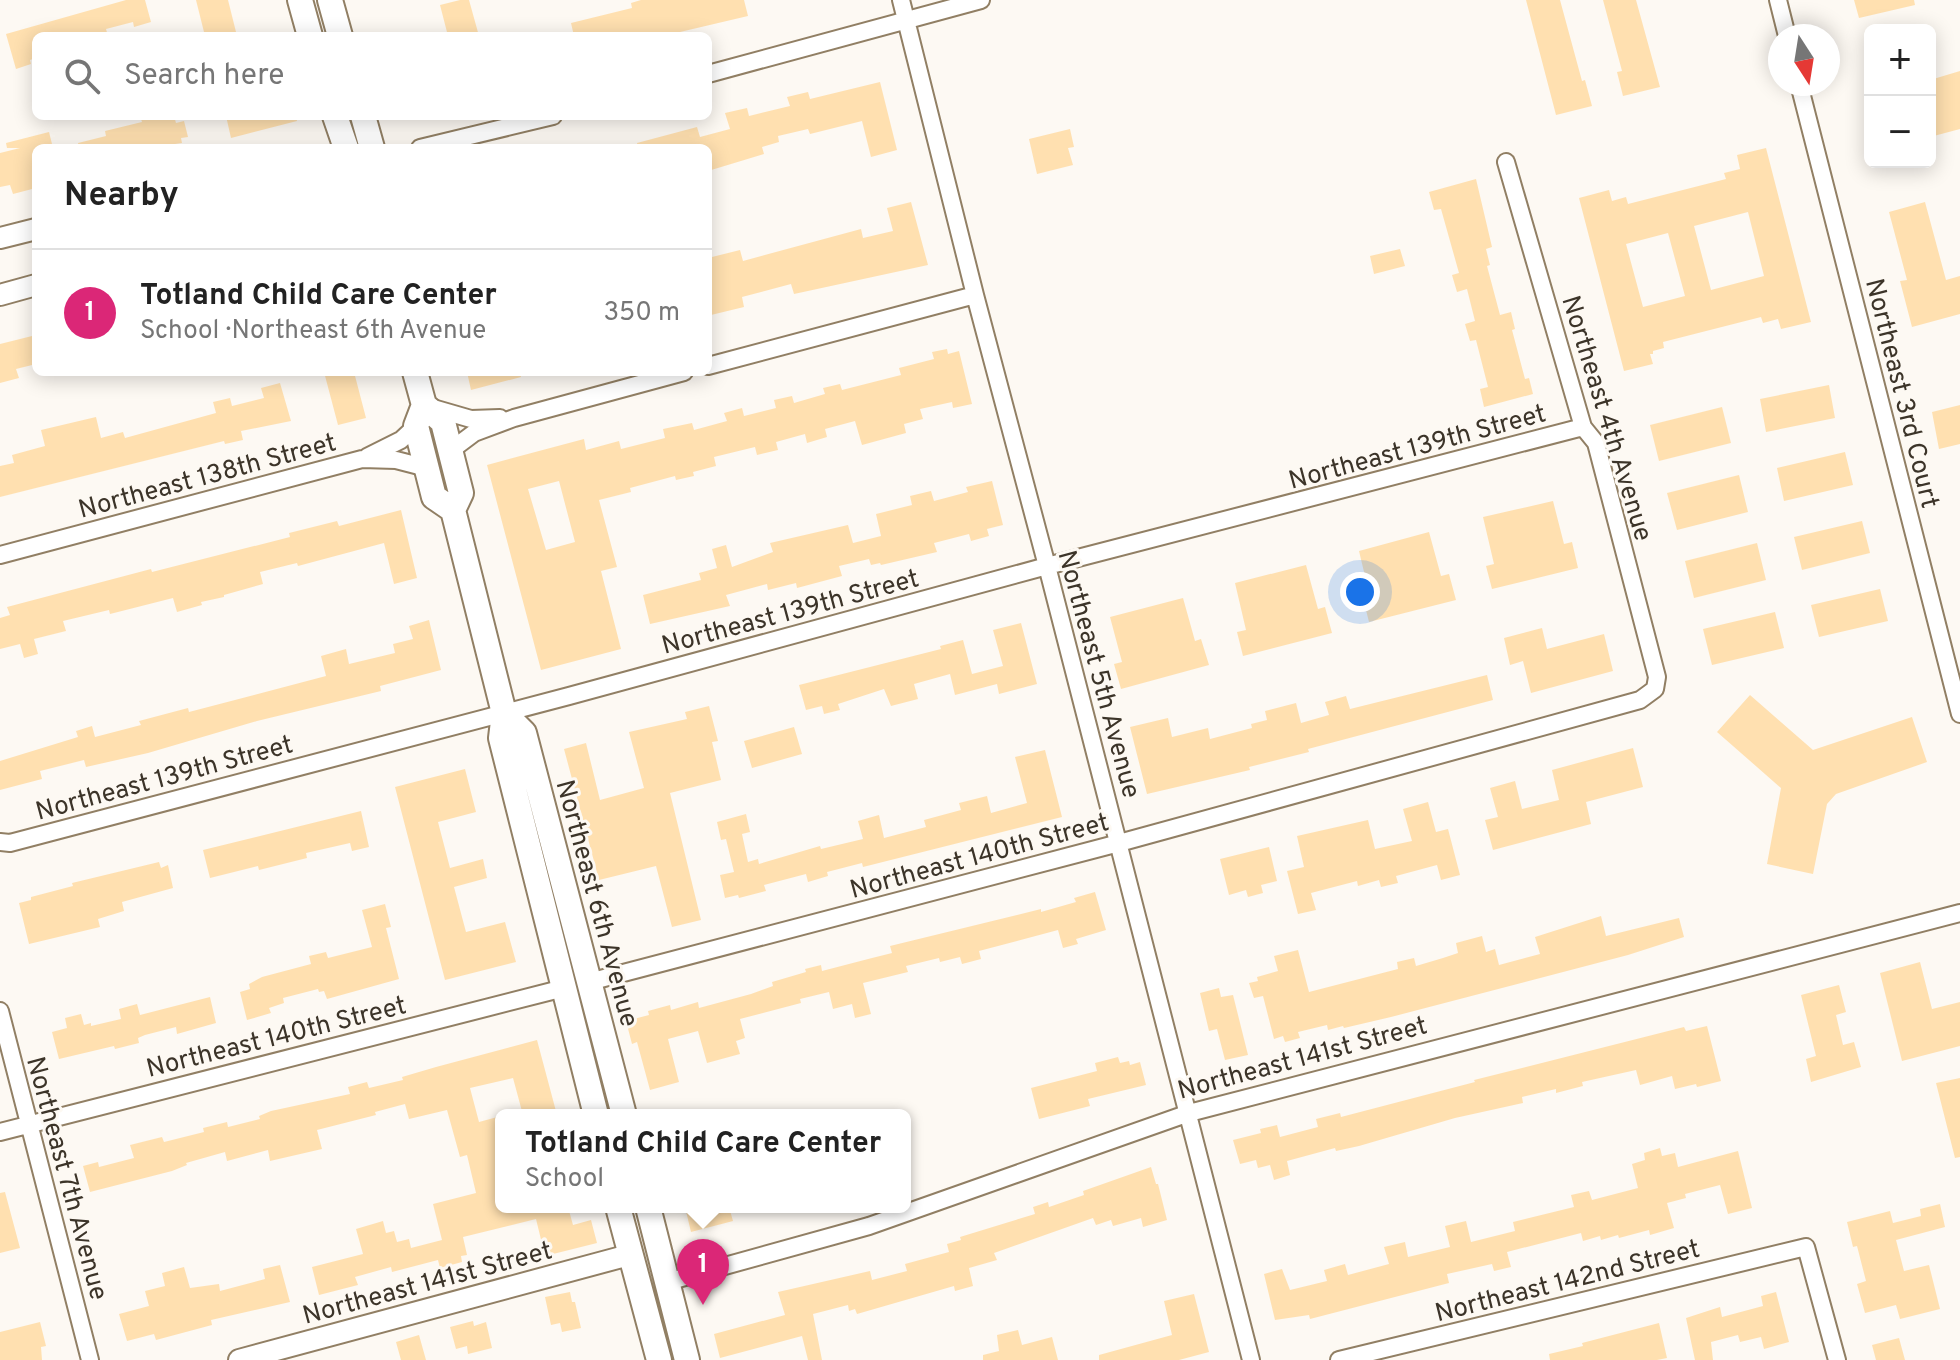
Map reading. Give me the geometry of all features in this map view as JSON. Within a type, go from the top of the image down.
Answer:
[{"type":"main road","points":[[300,0],[309,32]]},
{"type":"main road","points":[[330,0],[339,32]]},
{"type":"main road","points":[[336,120],[345,144]]},
{"type":"main road","points":[[364,120],[371,144]]},
{"type":"main road","name":"Northeast 6th Avenue","points":[[415,376],[427,468],[434,497],[453,510]]},
{"type":"main road","name":"Northeast 6th Avenue","points":[[420,416],[443,422],[461,493],[453,510],[504,713],[501,738],[594,1109]]},
{"type":"main road","name":"Northeast 6th Avenue","points":[[504,713],[524,733],[622,1109]]},
{"type":"main road","points":[[567,1000],[590,1044],[607,1109]]},
{"type":"main road","points":[[619,1213],[659,1360]]},
{"type":"main road","points":[[636,1213],[654,1269],[667,1282]]},
{"type":"main road","points":[[650,1213],[687,1360]]},
{"type":"street","name":"Northeast 5th Avenue","points":[[901,0],[1251,1360]]},
{"type":"street","points":[[712,73],[981,0]]},
{"type":"street","points":[[1778,0],[1784,24]]},
{"type":"street","name":"Northeast 3rd Court","points":[[1802,96],[1960,714]]},
{"type":"street","points":[[437,144],[536,120]]},
{"type":"street","name":"Northeast 4th Avenue","points":[[1506,162],[1583,427],[1596,443],[1657,677],[1655,689]]},
{"type":"street","points":[[0,238],[32,230]]},
{"type":"street","points":[[0,295],[32,286]]},
{"type":"street","points":[[712,365],[975,295]]},
{"type":"street","points":[[450,451],[474,433],[514,418],[669,376]]},
{"type":"street","points":[[362,459],[401,440],[420,416],[514,418]]},
{"type":"street","name":"Northeast 139th Street","points":[[3,844],[1583,427]]},
{"type":"street","name":"Northeast 138th Street","points":[[0,555],[362,459],[396,460],[427,468]]},
{"type":"street","name":"Northeast 140th Street","points":[[589,982],[1119,843],[1640,700],[1655,689]]},
{"type":"street","name":"Northeast 141st Street","points":[[911,1211],[1189,1113],[1960,913]]},
{"type":"street","name":"Northeast 140th Street","points":[[0,1132],[567,1000]]},
{"type":"street","name":"Northeast 7th Avenue","points":[[0,1011],[91,1359]]},
{"type":"street","name":"Northeast 141st Street","points":[[667,1282],[906,1213]]},
{"type":"street","name":"Northeast 142nd Street","points":[[1339,1360],[1806,1247],[1837,1360]]},
{"type":"street","name":"Northeast 141st Street","points":[[239,1360],[629,1255]]},
{"type":"building","points":[[126,0],[145,0],[151,22],[134,27],[133,22],[106,29],[107,32],[32,32],[31,64],[16,69],[6,34]]},
{"type":"building","points":[[196,0],[228,0],[236,32],[204,32]]},
{"type":"building","points":[[469,0],[478,32],[447,32],[440,5]]},
{"type":"building","points":[[641,0],[744,0],[748,16],[680,32],[573,32],[571,23],[632,8],[631,3]]},
{"type":"building","points":[[1526,0],[1560,0],[1592,106],[1556,115]]},
{"type":"building","points":[[1603,0],[1636,0],[1660,87],[1623,96],[1617,72],[1622,71]]},
{"type":"building","points":[[1854,0],[1914,0],[1915,5],[1859,18]]},
{"type":"building","points":[[1960,71],[1960,129],[1936,135],[1936,96],[1936,78]]},
{"type":"building","points":[[880,82],[897,150],[871,157],[862,121],[810,134],[808,129],[778,136],[779,142],[762,147],[764,154],[712,170],[712,144],[637,144],[697,127],[700,137],[730,129],[725,113],[747,108],[749,116],[790,106],[787,97],[808,92],[810,99]]},
{"type":"building","points":[[227,120],[297,120],[297,121],[231,138]]},
{"type":"building","points":[[184,121],[188,137],[181,138],[182,143],[175,144],[78,144],[106,136],[105,131],[142,122]]},
{"type":"building","points":[[1070,129],[1074,147],[1068,148],[1073,165],[1037,174],[1029,139]]},
{"type":"building","points":[[49,132],[52,144],[32,144],[32,189],[13,194],[10,185],[0,187],[0,153],[20,148],[7,148],[6,143]]},
{"type":"building","points":[[1766,148],[1811,322],[1781,329],[1778,319],[1763,323],[1761,317],[1663,342],[1664,348],[1650,354],[1653,364],[1624,371],[1579,198],[1609,190],[1612,201],[1626,197],[1628,204],[1726,179],[1724,173],[1740,169],[1737,155]],"holes":[[[1748,212],[1764,276],[1711,290],[1694,226]],[[1668,233],[1685,296],[1643,307],[1626,244]]]},
{"type":"building","points":[[1476,179],[1492,247],[1486,249],[1490,265],[1487,266],[1500,315],[1511,312],[1515,329],[1512,330],[1525,379],[1529,378],[1533,394],[1484,407],[1480,389],[1488,387],[1476,340],[1470,341],[1465,324],[1475,321],[1467,289],[1457,292],[1452,275],[1459,273],[1441,209],[1434,210],[1429,192]]},
{"type":"building","points":[[911,202],[928,265],[794,294],[791,284],[742,297],[744,307],[712,315],[712,257],[740,250],[743,261],[861,229],[863,238],[893,231],[887,208]]},
{"type":"building","points":[[1925,202],[1946,280],[1960,276],[1960,314],[1912,327],[1900,281],[1907,280],[1889,212]]},
{"type":"building","points":[[1400,249],[1405,266],[1374,274],[1370,256]]},
{"type":"building","points":[[32,336],[32,365],[16,369],[19,378],[0,383],[0,344]]},
{"type":"building","points":[[947,349],[948,354],[959,351],[972,404],[953,408],[952,402],[920,409],[923,419],[904,424],[906,433],[862,445],[855,421],[825,429],[827,437],[807,443],[805,434],[776,442],[778,450],[757,455],[755,447],[714,457],[716,466],[693,472],[694,476],[676,480],[675,476],[599,500],[617,567],[601,571],[621,649],[541,670],[487,465],[584,439],[586,450],[619,441],[621,449],[665,438],[663,429],[692,423],[694,430],[727,421],[724,413],[742,408],[744,416],[776,408],[774,400],[792,396],[794,403],[825,394],[823,388],[840,384],[842,390],[901,375],[899,368],[934,359],[932,352]],"holes":[[[559,481],[575,542],[546,550],[528,489]]]},
{"type":"building","points":[[325,376],[355,376],[366,418],[338,425]]},
{"type":"building","points":[[468,376],[521,376],[521,377],[471,390]]},
{"type":"building","points":[[280,383],[291,421],[241,431],[243,440],[225,444],[224,441],[0,497],[0,466],[14,463],[12,455],[45,446],[41,430],[96,417],[101,438],[123,432],[125,438],[216,413],[213,402],[230,398],[232,406],[264,398],[261,388]]},
{"type":"building","points":[[1829,385],[1835,418],[1766,432],[1760,399]]},
{"type":"building","points":[[1960,405],[1960,444],[1939,449],[1932,412]]},
{"type":"building","points":[[1722,407],[1731,443],[1659,461],[1650,425]]},
{"type":"building","points":[[1845,452],[1853,485],[1784,501],[1777,468]]},
{"type":"building","points":[[1739,475],[1748,512],[1677,530],[1667,493]]},
{"type":"building","points":[[992,481],[1003,525],[987,529],[989,536],[971,541],[969,534],[934,543],[937,552],[881,565],[871,565],[869,559],[839,566],[842,576],[797,588],[796,583],[768,590],[767,584],[726,595],[730,606],[650,624],[643,595],[701,580],[699,573],[717,568],[712,549],[726,545],[732,567],[773,552],[770,543],[848,525],[853,543],[881,536],[876,514],[912,505],[910,496],[931,491],[934,501],[968,492],[966,487]]},
{"type":"building","points":[[1553,501],[1564,544],[1572,542],[1578,568],[1492,589],[1486,566],[1494,564],[1483,517]]},
{"type":"building","points":[[401,510],[417,578],[394,584],[384,543],[298,566],[297,563],[260,572],[263,584],[177,612],[173,598],[110,614],[109,610],[63,621],[66,631],[34,639],[38,654],[24,658],[20,644],[0,649],[0,618],[10,615],[7,607],[290,537],[289,533],[337,521],[339,526]]},
{"type":"building","points":[[1862,521],[1870,553],[1802,570],[1794,537]]},
{"type":"building","points":[[1429,532],[1441,576],[1449,574],[1456,600],[1369,622],[1363,598],[1370,597],[1359,551]]},
{"type":"building","points":[[1757,543],[1766,580],[1694,598],[1685,561]]},
{"type":"building","points":[[1306,565],[1318,609],[1325,607],[1332,633],[1243,656],[1237,632],[1246,630],[1235,583]]},
{"type":"building","points":[[1880,589],[1888,621],[1819,637],[1811,605]]},
{"type":"building","points":[[1183,598],[1195,641],[1201,639],[1209,665],[1121,689],[1114,664],[1122,662],[1110,617]]},
{"type":"building","points":[[1775,612],[1784,648],[1712,665],[1703,629]]},
{"type":"building","points":[[429,620],[441,670],[380,686],[381,691],[257,721],[148,753],[86,767],[84,760],[40,771],[42,779],[0,790],[0,761],[78,737],[76,731],[92,726],[95,737],[188,708],[189,712],[326,676],[321,656],[346,649],[349,664],[395,653],[393,644],[413,639],[409,626]]},
{"type":"building","points":[[1021,623],[1037,684],[999,694],[997,684],[955,695],[950,674],[914,684],[918,699],[891,706],[884,689],[838,704],[840,710],[824,714],[822,706],[806,710],[799,685],[941,649],[940,646],[963,640],[972,674],[1003,666],[993,630]]},
{"type":"building","points":[[1542,628],[1547,649],[1604,634],[1613,671],[1531,693],[1523,661],[1510,665],[1504,638]]},
{"type":"building","points":[[1487,675],[1493,700],[1308,749],[1309,752],[1249,767],[1250,770],[1147,794],[1130,727],[1168,718],[1172,737],[1208,728],[1210,739],[1252,728],[1251,724],[1267,720],[1265,711],[1296,703],[1301,723],[1329,715],[1325,702],[1346,696],[1350,709]]},
{"type":"building","points":[[1750,695],[1813,750],[1912,717],[1927,762],[1836,794],[1827,804],[1813,874],[1767,864],[1781,788],[1717,732]]},
{"type":"building","points":[[709,706],[718,741],[712,742],[721,780],[670,793],[701,920],[672,927],[656,866],[599,880],[564,749],[586,743],[600,800],[644,788],[629,732],[687,719],[685,712]]},
{"type":"building","points":[[794,727],[802,754],[752,768],[744,741]]},
{"type":"building","points":[[1633,748],[1643,787],[1586,802],[1591,824],[1493,850],[1485,820],[1498,817],[1490,788],[1515,781],[1522,809],[1559,800],[1552,770]]},
{"type":"building","points":[[1045,750],[1062,817],[863,867],[862,863],[827,872],[828,876],[808,882],[806,874],[764,885],[766,891],[725,898],[720,875],[734,872],[726,839],[721,840],[717,822],[746,814],[750,832],[742,834],[748,862],[758,859],[759,864],[820,846],[821,849],[863,839],[858,821],[879,815],[884,838],[926,827],[924,820],[961,810],[959,803],[987,796],[991,813],[1027,803],[1015,757]]},
{"type":"building","points":[[465,769],[476,812],[438,822],[450,868],[483,859],[487,878],[454,887],[466,932],[505,922],[516,962],[445,980],[395,787]]},
{"type":"building","points":[[1428,802],[1436,832],[1448,829],[1460,875],[1441,880],[1437,865],[1396,876],[1398,883],[1381,887],[1379,880],[1358,886],[1357,881],[1311,893],[1316,910],[1298,914],[1287,871],[1304,867],[1297,836],[1368,820],[1375,849],[1412,841],[1403,809]]},
{"type":"building","points":[[361,811],[369,847],[352,851],[350,843],[306,853],[307,858],[259,870],[258,866],[210,878],[203,850]]},
{"type":"building","points":[[1269,847],[1277,881],[1261,885],[1263,893],[1248,897],[1246,890],[1229,895],[1220,859]]},
{"type":"building","points":[[159,862],[161,868],[168,865],[173,888],[122,902],[124,911],[98,919],[100,927],[29,944],[19,903],[73,886],[72,883]]},
{"type":"building","points":[[1095,892],[1106,930],[1076,939],[1078,944],[1063,948],[1058,930],[979,951],[981,959],[962,964],[960,957],[940,962],[939,958],[906,966],[908,972],[863,983],[871,1014],[855,1018],[852,1004],[833,1009],[829,992],[800,999],[801,1003],[740,1019],[745,1038],[736,1041],[740,1054],[707,1063],[698,1031],[668,1039],[679,1082],[650,1090],[637,1042],[632,1044],[626,1021],[649,1015],[648,1011],[670,1005],[671,1010],[698,1002],[699,1008],[773,986],[772,982],[806,972],[805,969],[821,965],[822,971],[892,953],[890,946],[1041,909],[1041,912],[1076,902],[1074,898]]},
{"type":"building","points":[[385,904],[391,927],[386,928],[399,979],[327,999],[324,991],[319,992],[318,989],[283,998],[284,1003],[269,1008],[271,1013],[247,1020],[240,992],[250,989],[249,984],[262,977],[311,964],[309,956],[326,952],[328,958],[372,947],[362,910]]},
{"type":"building","points":[[1601,916],[1606,936],[1679,918],[1684,937],[1628,955],[1391,1017],[1344,1028],[1328,1030],[1327,1025],[1298,1032],[1300,1038],[1285,1042],[1283,1036],[1274,1039],[1263,996],[1254,998],[1249,983],[1258,981],[1257,977],[1278,971],[1274,956],[1298,950],[1309,992],[1398,969],[1397,962],[1414,958],[1416,966],[1443,958],[1458,953],[1456,943],[1482,936],[1486,952],[1495,949],[1499,965],[1540,954],[1535,937]]},
{"type":"building","points":[[1920,962],[1932,1009],[1960,1002],[1960,1046],[1902,1061],[1880,973]]},
{"type":"building","points":[[1839,985],[1846,1012],[1836,1015],[1843,1045],[1854,1042],[1861,1067],[1811,1082],[1806,1059],[1816,1056],[1801,995]]},
{"type":"building","points":[[1219,988],[1221,997],[1233,995],[1248,1055],[1225,1060],[1217,1029],[1209,1031],[1200,993]]},
{"type":"building","points":[[210,997],[216,1023],[177,1034],[176,1027],[138,1038],[139,1043],[59,1059],[52,1032],[67,1028],[65,1018],[81,1014],[84,1025],[91,1023],[91,1026],[121,1019],[119,1009],[137,1004],[140,1015]]},
{"type":"building","points":[[1707,1026],[1721,1081],[1697,1087],[1696,1084],[1675,1089],[1672,1076],[1640,1085],[1636,1070],[1582,1082],[1583,1086],[1556,1093],[1556,1089],[1522,1097],[1523,1103],[1455,1118],[1359,1146],[1336,1151],[1335,1148],[1287,1161],[1290,1175],[1274,1180],[1270,1165],[1258,1168],[1256,1160],[1240,1164],[1233,1140],[1261,1133],[1260,1129],[1277,1125],[1280,1137],[1318,1127],[1316,1119],[1340,1113],[1341,1117],[1684,1027],[1686,1031]]},
{"type":"building","points":[[537,1040],[555,1109],[521,1109],[513,1078],[470,1088],[479,1122],[495,1118],[495,1213],[570,1213],[573,1225],[591,1220],[597,1243],[545,1256],[536,1219],[463,1237],[467,1255],[461,1256],[462,1262],[440,1268],[438,1260],[392,1272],[391,1267],[355,1277],[358,1285],[319,1295],[312,1267],[363,1254],[356,1229],[383,1221],[386,1233],[394,1231],[397,1242],[409,1239],[411,1248],[442,1240],[433,1204],[476,1193],[467,1155],[460,1157],[447,1110],[409,1119],[405,1104],[317,1130],[322,1149],[270,1161],[268,1150],[227,1161],[225,1152],[186,1163],[172,1171],[90,1192],[83,1166],[98,1162],[99,1167],[134,1158],[130,1145],[162,1137],[164,1142],[204,1132],[203,1128],[227,1122],[228,1127],[260,1119],[259,1116],[271,1111],[350,1094],[348,1087],[367,1082],[369,1088],[403,1080],[402,1077]]},
{"type":"building","points":[[1118,1057],[1120,1063],[1129,1061],[1130,1065],[1140,1062],[1146,1085],[1088,1099],[1090,1106],[1039,1119],[1031,1088],[1097,1071],[1095,1063]]},
{"type":"building","points":[[1960,1078],[1960,1157],[1955,1158],[1936,1083]]},
{"type":"building","points":[[1660,1148],[1662,1156],[1675,1153],[1678,1167],[1738,1151],[1752,1208],[1728,1214],[1720,1185],[1685,1194],[1686,1198],[1667,1203],[1674,1228],[1650,1235],[1649,1230],[1619,1238],[1618,1235],[1601,1240],[1600,1236],[1583,1241],[1581,1233],[1507,1252],[1511,1267],[1494,1271],[1492,1264],[1447,1274],[1449,1283],[1310,1319],[1309,1315],[1275,1320],[1264,1274],[1282,1269],[1290,1290],[1327,1281],[1324,1270],[1345,1264],[1348,1275],[1389,1264],[1384,1247],[1405,1242],[1408,1257],[1450,1247],[1445,1226],[1466,1221],[1471,1242],[1515,1231],[1513,1222],[1574,1207],[1571,1195],[1589,1191],[1592,1200],[1638,1188],[1632,1164],[1645,1160],[1644,1153]]},
{"type":"building","points":[[1151,1167],[1167,1220],[1143,1227],[1141,1218],[1113,1226],[1111,1220],[1096,1225],[1093,1218],[994,1253],[997,1260],[969,1268],[973,1286],[955,1291],[954,1286],[857,1314],[855,1309],[849,1311],[848,1305],[813,1314],[822,1360],[808,1360],[802,1336],[720,1358],[714,1334],[785,1315],[778,1292],[870,1271],[872,1280],[907,1271],[905,1264],[949,1252],[947,1244],[961,1240],[960,1237],[1035,1214],[1033,1207],[1048,1202],[1049,1207],[1084,1195],[1083,1191]]},
{"type":"building","points":[[5,1192],[20,1248],[0,1253],[0,1193]]},
{"type":"building","points":[[1940,1204],[1945,1227],[1896,1240],[1904,1271],[1929,1265],[1940,1309],[1900,1319],[1896,1305],[1865,1313],[1857,1284],[1866,1281],[1847,1222],[1890,1211],[1893,1223],[1921,1216],[1920,1209]]},
{"type":"building","points":[[686,1213],[731,1213],[733,1221],[691,1232]]},
{"type":"building","points":[[280,1265],[290,1302],[211,1320],[212,1325],[156,1340],[154,1334],[127,1341],[119,1314],[149,1306],[145,1291],[165,1286],[162,1273],[184,1267],[190,1288],[219,1284],[220,1291],[265,1279],[263,1269]]},
{"type":"building","points":[[570,1292],[581,1328],[562,1332],[560,1323],[551,1325],[545,1297]]},
{"type":"building","points":[[1776,1292],[1789,1342],[1764,1349],[1761,1337],[1740,1342],[1738,1335],[1711,1342],[1713,1360],[1695,1360],[1686,1318],[1720,1307],[1722,1317],[1763,1306],[1761,1296]]},
{"type":"building","points":[[1194,1294],[1209,1352],[1179,1360],[1099,1360],[1099,1355],[1172,1335],[1164,1301]]},
{"type":"building","points":[[473,1321],[474,1326],[486,1322],[492,1348],[468,1354],[467,1346],[456,1349],[450,1327]]},
{"type":"building","points":[[40,1322],[46,1346],[41,1347],[42,1360],[0,1360],[0,1332]]},
{"type":"building","points":[[1659,1323],[1667,1358],[1550,1360],[1549,1354]]},
{"type":"building","points":[[1018,1330],[1022,1345],[1052,1337],[1058,1360],[983,1360],[983,1355],[999,1351],[997,1335]]},
{"type":"building","points":[[419,1335],[426,1360],[401,1360],[396,1342]]},
{"type":"building","points":[[1899,1338],[1905,1360],[1876,1360],[1872,1345]]},
{"type":"place","name":"Totland Child Care Center","points":[[703,1305]]}]
